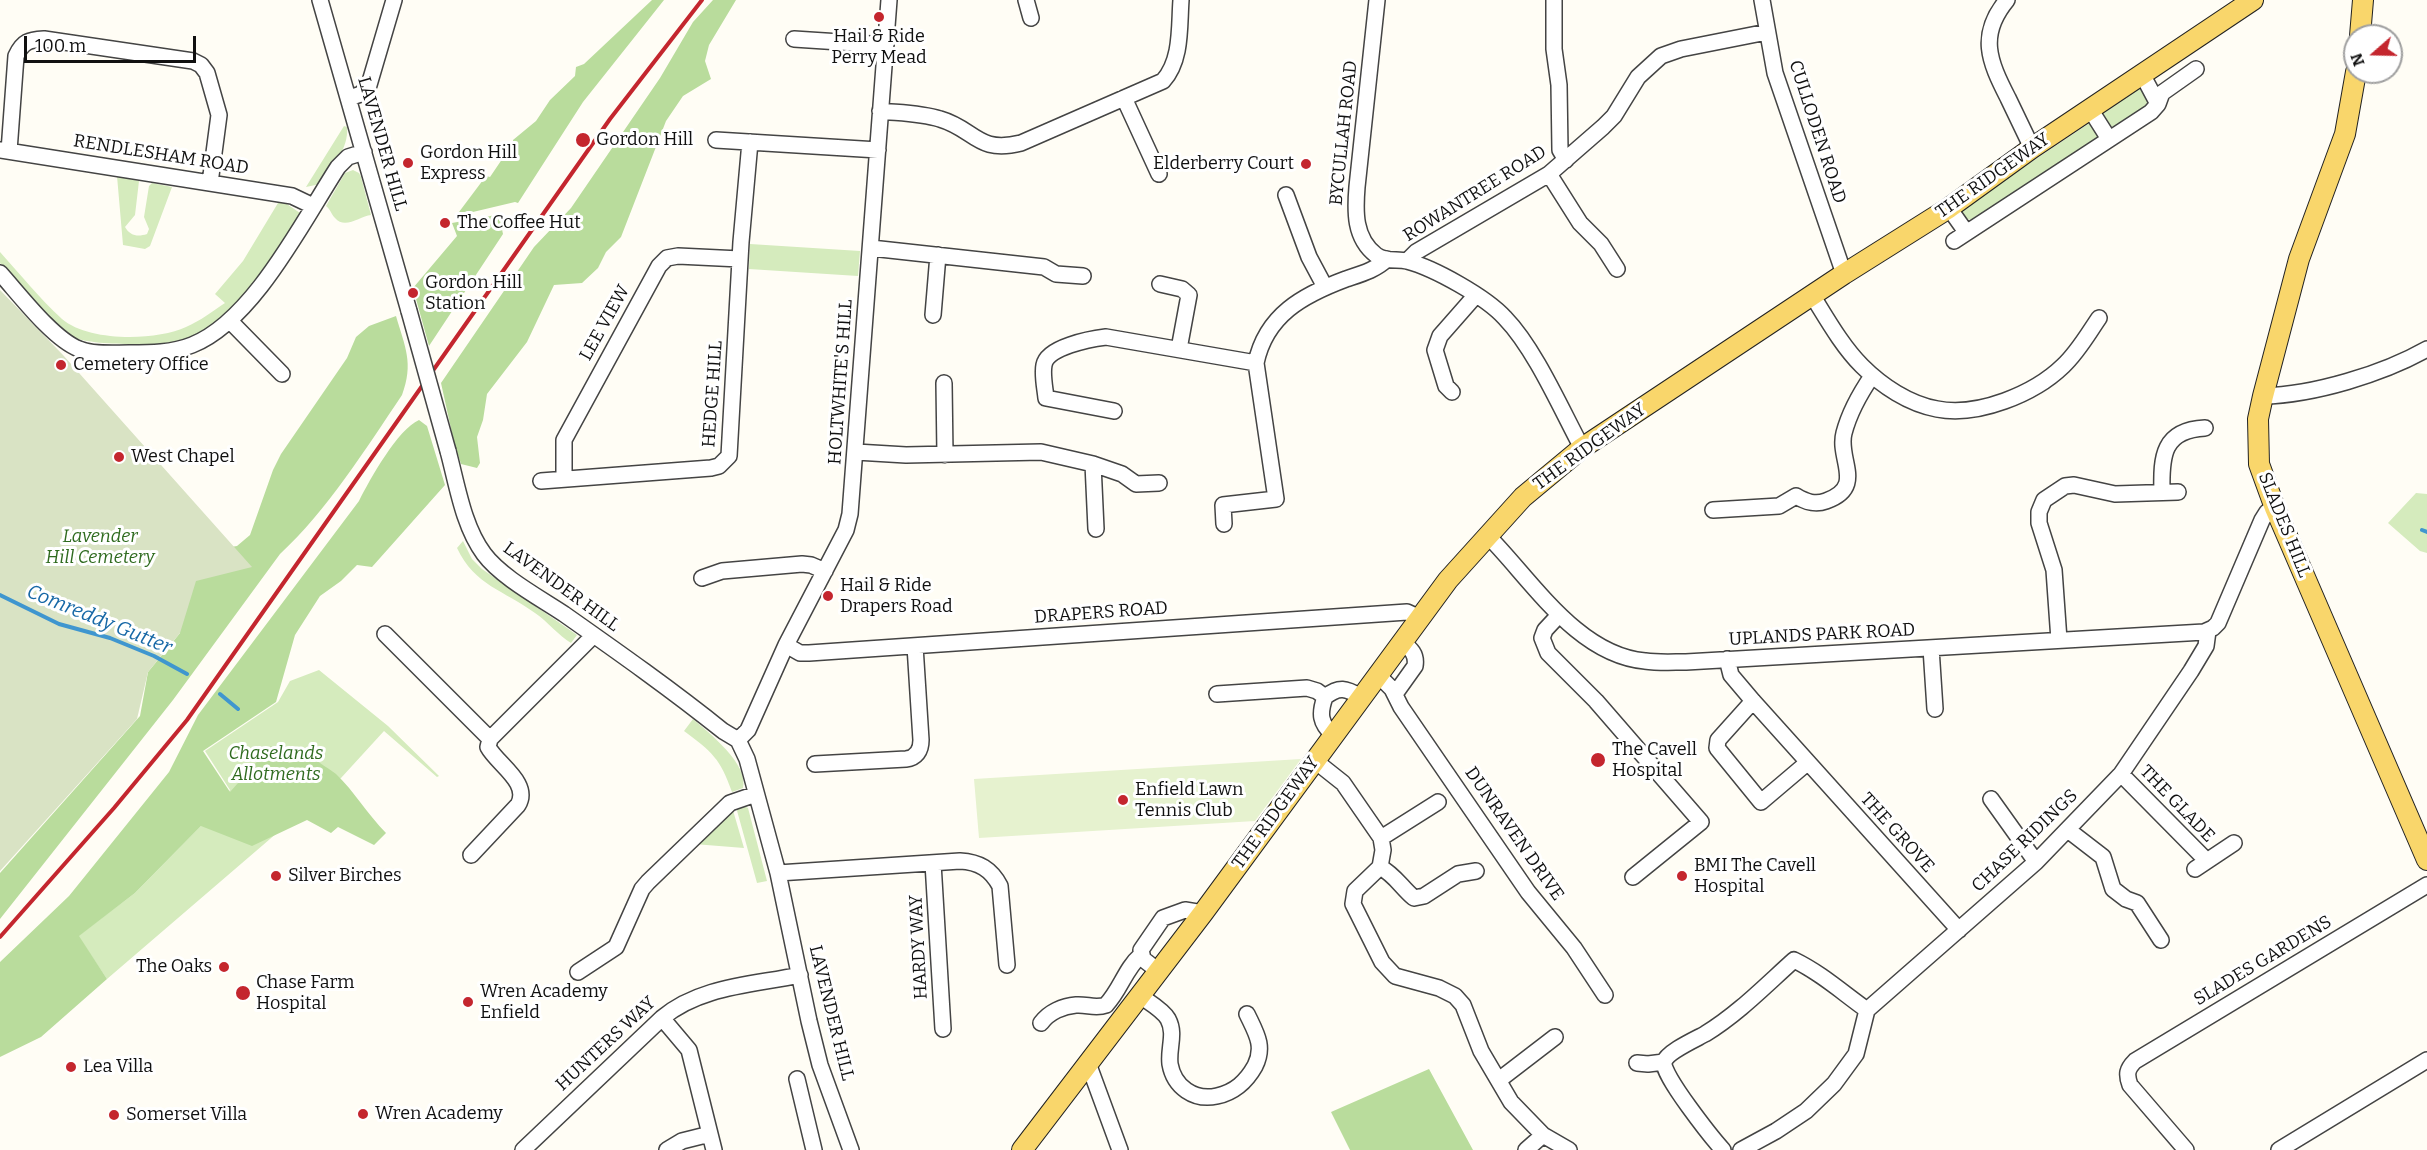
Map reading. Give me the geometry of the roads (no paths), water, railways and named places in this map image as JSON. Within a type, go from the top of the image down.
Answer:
[{"type":"main road","name":"THE RIDGEWAY","points":[[1022,1150],[1157,970],[1203,913],[1420,618],[1487,535],[1531,490],[1582,448],[1844,274],[1949,208],[2032,148],[2253,0]]},
{"type":"main road","points":[[2362,24],[2364,0]]},
{"type":"main road","name":"SLADES HILL","points":[[2354,84],[2345,134],[2299,259],[2263,396],[2258,419],[2259,464],[2275,508],[2427,860]]},
{"type":"street","name":"LAVENDER HILL","points":[[320,0],[466,514],[478,545],[486,556],[504,572],[738,740],[747,759],[778,873],[820,1065],[851,1150]]},
{"type":"street","points":[[349,98],[361,94],[369,85],[394,0]]},
{"type":"street","name":"HOLTWHITE'S HILL","points":[[738,740],[747,730],[786,645],[846,531],[852,504],[889,0]]},
{"type":"street","points":[[1026,0],[1031,18]]},
{"type":"street","points":[[880,111],[938,118],[991,145],[1008,146],[1021,142],[1163,81],[1172,71],[1177,51],[1181,0]]},
{"type":"street","name":"BYCULLAH ROAD","points":[[1377,0],[1355,213],[1357,226],[1372,251],[1382,259],[1388,260]]},
{"type":"street","points":[[1554,0],[1554,49],[1559,85],[1560,150],[1566,160]]},
{"type":"street","name":"CULLODEN ROAD","points":[[1762,0],[1775,73],[1844,274]]},
{"type":"street","points":[[2007,0],[1999,10],[1989,34],[1990,60],[2032,148]]},
{"type":"street","name":"ROWANTREE ROAD","points":[[1407,261],[1416,252],[1548,174],[1566,160],[1614,116],[1638,77],[1661,56],[1681,49],[1767,32]]},
{"type":"street","points":[[4,150],[16,56],[21,46],[29,40],[44,39],[193,61],[201,65],[207,73],[219,115],[210,183]]},
{"type":"street","points":[[794,39],[886,45]]},
{"type":"street","points":[[1949,208],[1960,237],[2151,112],[2158,104],[2162,93],[2196,69]]},
{"type":"street","points":[[2142,74],[2158,104]]},
{"type":"street","points":[[1124,98],[1159,174]]},
{"type":"street","points":[[2090,109],[2109,139]]},
{"type":"street","points":[[716,140],[878,150]]},
{"type":"street","name":"HEDGE HILL","points":[[541,481],[711,468],[725,461],[730,448],[740,259],[750,142]]},
{"type":"street","name":"RENDLESHAM ROAD","points":[[4,150],[292,196],[313,206]]},
{"type":"street","points":[[0,273],[60,338],[79,349],[108,353],[149,353],[180,349],[204,339],[231,322],[251,300],[277,263],[344,161],[348,157],[364,152]]},
{"type":"street","points":[[1548,174],[1580,223],[1601,244],[1617,269]]},
{"type":"street","points":[[1286,195],[1310,257],[1325,286]]},
{"type":"street","points":[[871,248],[1044,267],[1056,274],[1083,276]]},
{"type":"street","points":[[933,315],[938,255]]},
{"type":"street","name":"LEE VIEW","points":[[564,478],[564,440],[659,266],[668,258],[678,256],[740,259]]},
{"type":"street","points":[[1388,260],[1407,261],[1476,295],[1492,306],[1519,335],[1582,448]]},
{"type":"street","name":"ROWANTREE ROAD","points":[[1224,524],[1223,505],[1276,499],[1256,363],[1259,348],[1266,334],[1300,298],[1325,286],[1377,268],[1388,260]]},
{"type":"street","points":[[1160,284],[1182,290],[1189,295],[1179,349]]},
{"type":"street","points":[[1452,392],[1446,386],[1435,358],[1435,351],[1440,336],[1476,295]]},
{"type":"street","points":[[1812,295],[1849,352],[1872,376],[1909,400],[1936,409],[1954,410],[1999,403],[2030,389],[2063,366],[2099,318]]},
{"type":"street","points":[[231,322],[282,374]]},
{"type":"street","points":[[1114,411],[1046,398],[1043,367],[1047,357],[1056,350],[1106,337],[1256,363]]},
{"type":"street","points":[[2263,396],[2340,382],[2405,361],[2427,349]]},
{"type":"street","points":[[1713,510],[1779,506],[1796,496],[1812,503],[1836,496],[1846,484],[1849,475],[1842,448],[1844,432],[1872,376]]},
{"type":"street","points":[[944,383],[945,455]]},
{"type":"street","points":[[2162,492],[2162,463],[2169,442],[2177,434],[2188,429],[2205,428]]},
{"type":"street","points":[[856,452],[906,455],[1041,452],[1094,464],[1122,474],[1136,484],[1159,483]]},
{"type":"street","points":[[1094,464],[1096,529]]},
{"type":"street","points":[[2059,640],[2054,570],[2039,523],[2039,512],[2044,500],[2065,486],[2074,485],[2115,494],[2178,492]]},
{"type":"street","name":"CHASE RIDINGS","points":[[1867,1010],[2036,862],[2121,774],[2206,646],[2208,631],[2218,623],[2262,520],[2267,512],[2275,508]]},
{"type":"street","name":"UPLANDS PARK ROAD","points":[[1487,535],[1511,558],[1559,615],[1592,641],[1616,654],[1643,662],[2208,631]]},
{"type":"street","points":[[702,578],[722,571],[802,564],[825,571]]},
{"type":"street","name":"DRAPERS ROAD","points":[[786,645],[800,653],[809,654],[1407,612],[1420,618]]},
{"type":"street","points":[[1559,615],[1545,630],[1542,638],[1548,653],[1596,701],[1701,822],[1632,877]]},
{"type":"street","points":[[385,634],[490,738]]},
{"type":"street","points":[[471,855],[518,805],[522,796],[517,782],[488,747],[490,738],[594,635]]},
{"type":"street","points":[[1395,694],[1415,666],[1416,661],[1411,649],[1402,642]]},
{"type":"street","points":[[815,764],[906,759],[916,755],[921,746],[921,740],[915,646]]},
{"type":"street","points":[[1931,648],[1935,709]]},
{"type":"street","name":"THE GROVE","points":[[1727,659],[1731,675],[1753,701],[1959,930]]},
{"type":"street","name":"DUNRAVEN DRIVE","points":[[1378,675],[1386,681],[1395,694],[1401,707],[1528,892],[1574,948],[1605,995]]},
{"type":"street","points":[[1217,694],[1307,688],[1324,697]]},
{"type":"street","points":[[1333,735],[1320,718],[1324,697],[1341,688],[1347,688],[1361,697]]},
{"type":"street","points":[[1753,701],[1719,740],[1717,748],[1761,802],[1807,763]]},
{"type":"street","points":[[1314,760],[1343,783],[1380,838],[1383,850],[1380,867],[1355,891],[1353,904],[1382,962],[1395,976],[1439,988],[1455,996],[1463,1005],[1481,1052],[1511,1102],[1543,1135],[1569,1150]]},
{"type":"street","name":"THE GLADE","points":[[2121,774],[2200,865],[2234,843]]},
{"type":"street","points":[[578,972],[616,947],[642,890],[648,882],[730,803],[756,794]]},
{"type":"street","points":[[1991,799],[2036,862]]},
{"type":"street","points":[[1380,838],[1438,802]]},
{"type":"street","points":[[2068,830],[2103,857],[2114,889],[2126,899],[2137,903],[2161,940]]},
{"type":"street","points":[[778,873],[969,861],[980,864],[995,877],[1002,895],[1007,965]]},
{"type":"street","name":"HARDY WAY","points":[[933,863],[943,1029]]},
{"type":"street","points":[[1380,867],[1396,877],[1414,898],[1424,896],[1458,874],[1476,871]]},
{"type":"street","name":"SLADES GARDENS","points":[[2186,1150],[2130,1085],[2127,1077],[2128,1068],[2135,1061],[2427,885]]},
{"type":"street","points":[[1157,970],[1142,955],[1142,945],[1163,918],[1185,910],[1203,913]]},
{"type":"street","points":[[1041,1023],[1048,1014],[1078,1004],[1090,1008],[1106,1005],[1127,975],[1129,966],[1142,955]]},
{"type":"street","points":[[1723,1150],[1676,1089],[1664,1068],[1664,1062],[1669,1055],[1708,1032],[1754,997],[1793,955],[1816,971],[1833,987],[1867,1010],[1856,1054],[1834,1084],[1806,1111],[1741,1150]]},
{"type":"street","name":"HUNTERS WAY","points":[[523,1150],[662,1017],[683,1002],[800,975]]},
{"type":"street","points":[[1139,995],[1167,1018],[1173,1035],[1170,1065],[1184,1090],[1197,1097],[1210,1098],[1228,1093],[1240,1086],[1251,1073],[1259,1057],[1261,1044],[1247,1014]]},
{"type":"street","points":[[662,1017],[689,1050],[714,1150]]},
{"type":"street","points":[[1499,1080],[1555,1037]]},
{"type":"street","points":[[2279,1150],[2427,1060]]},
{"type":"street","points":[[1637,1063],[1664,1062]]},
{"type":"street","points":[[1088,1063],[1120,1150]]},
{"type":"street","points":[[797,1079],[813,1150]]},
{"type":"street","points":[[667,1150],[682,1141],[710,1134]]},
{"type":"street","points":[[1526,1150],[1543,1135]]},
{"type":"waterway","points":[[2422,530],[2427,532]]},
{"type":"waterway","name":"Comreddy Gutter","points":[[0,595],[59,624],[110,638],[154,656],[187,674]]},
{"type":"waterway","name":"Comreddy Gutter","points":[[220,694],[238,709]]},
{"type":"railway","points":[[0,937],[114,808],[187,720],[610,119],[702,0]]},
{"type":"place","name":"Hail & Ride Perry Mead","points":[[879,17]]},
{"type":"place","name":"Gordon Hill","points":[[583,140]]},
{"type":"place","name":"Gordon Hill Express","points":[[408,163]]},
{"type":"place","name":"Elderberry Court","points":[[1306,164]]},
{"type":"place","name":"The Coffee Hut","points":[[445,223]]},
{"type":"place","name":"Gordon Hill Station","points":[[413,293]]},
{"type":"place","name":"Cemetery Office","points":[[61,365]]},
{"type":"place","name":"West Chapel","points":[[119,457]]},
{"type":"place","name":"Hail & Ride Drapers Road","points":[[828,596]]},
{"type":"place","name":"The Cavell Hospital","points":[[1598,760]]},
{"type":"place","name":"Enfield Lawn Tennis Club","points":[[1123,800]]},
{"type":"place","name":"Silver Birches","points":[[276,876]]},
{"type":"place","name":"BMI The Cavell Hospital","points":[[1682,876]]},
{"type":"place","name":"The Oaks","points":[[224,967]]},
{"type":"place","name":"Chase Farm Hospital","points":[[243,993]]},
{"type":"place","name":"Wren Academy Enfield","points":[[468,1002]]},
{"type":"place","name":"Lea Villa","points":[[71,1067]]},
{"type":"place","name":"Wren Academy","points":[[363,1114]]},
{"type":"place","name":"Somerset Villa","points":[[114,1115]]},
{"type":"park label","name":"Lavender Hill Cemetery","points":[[100,547]]},
{"type":"park label","name":"Chaselands Allotments","points":[[276,764]]}]
